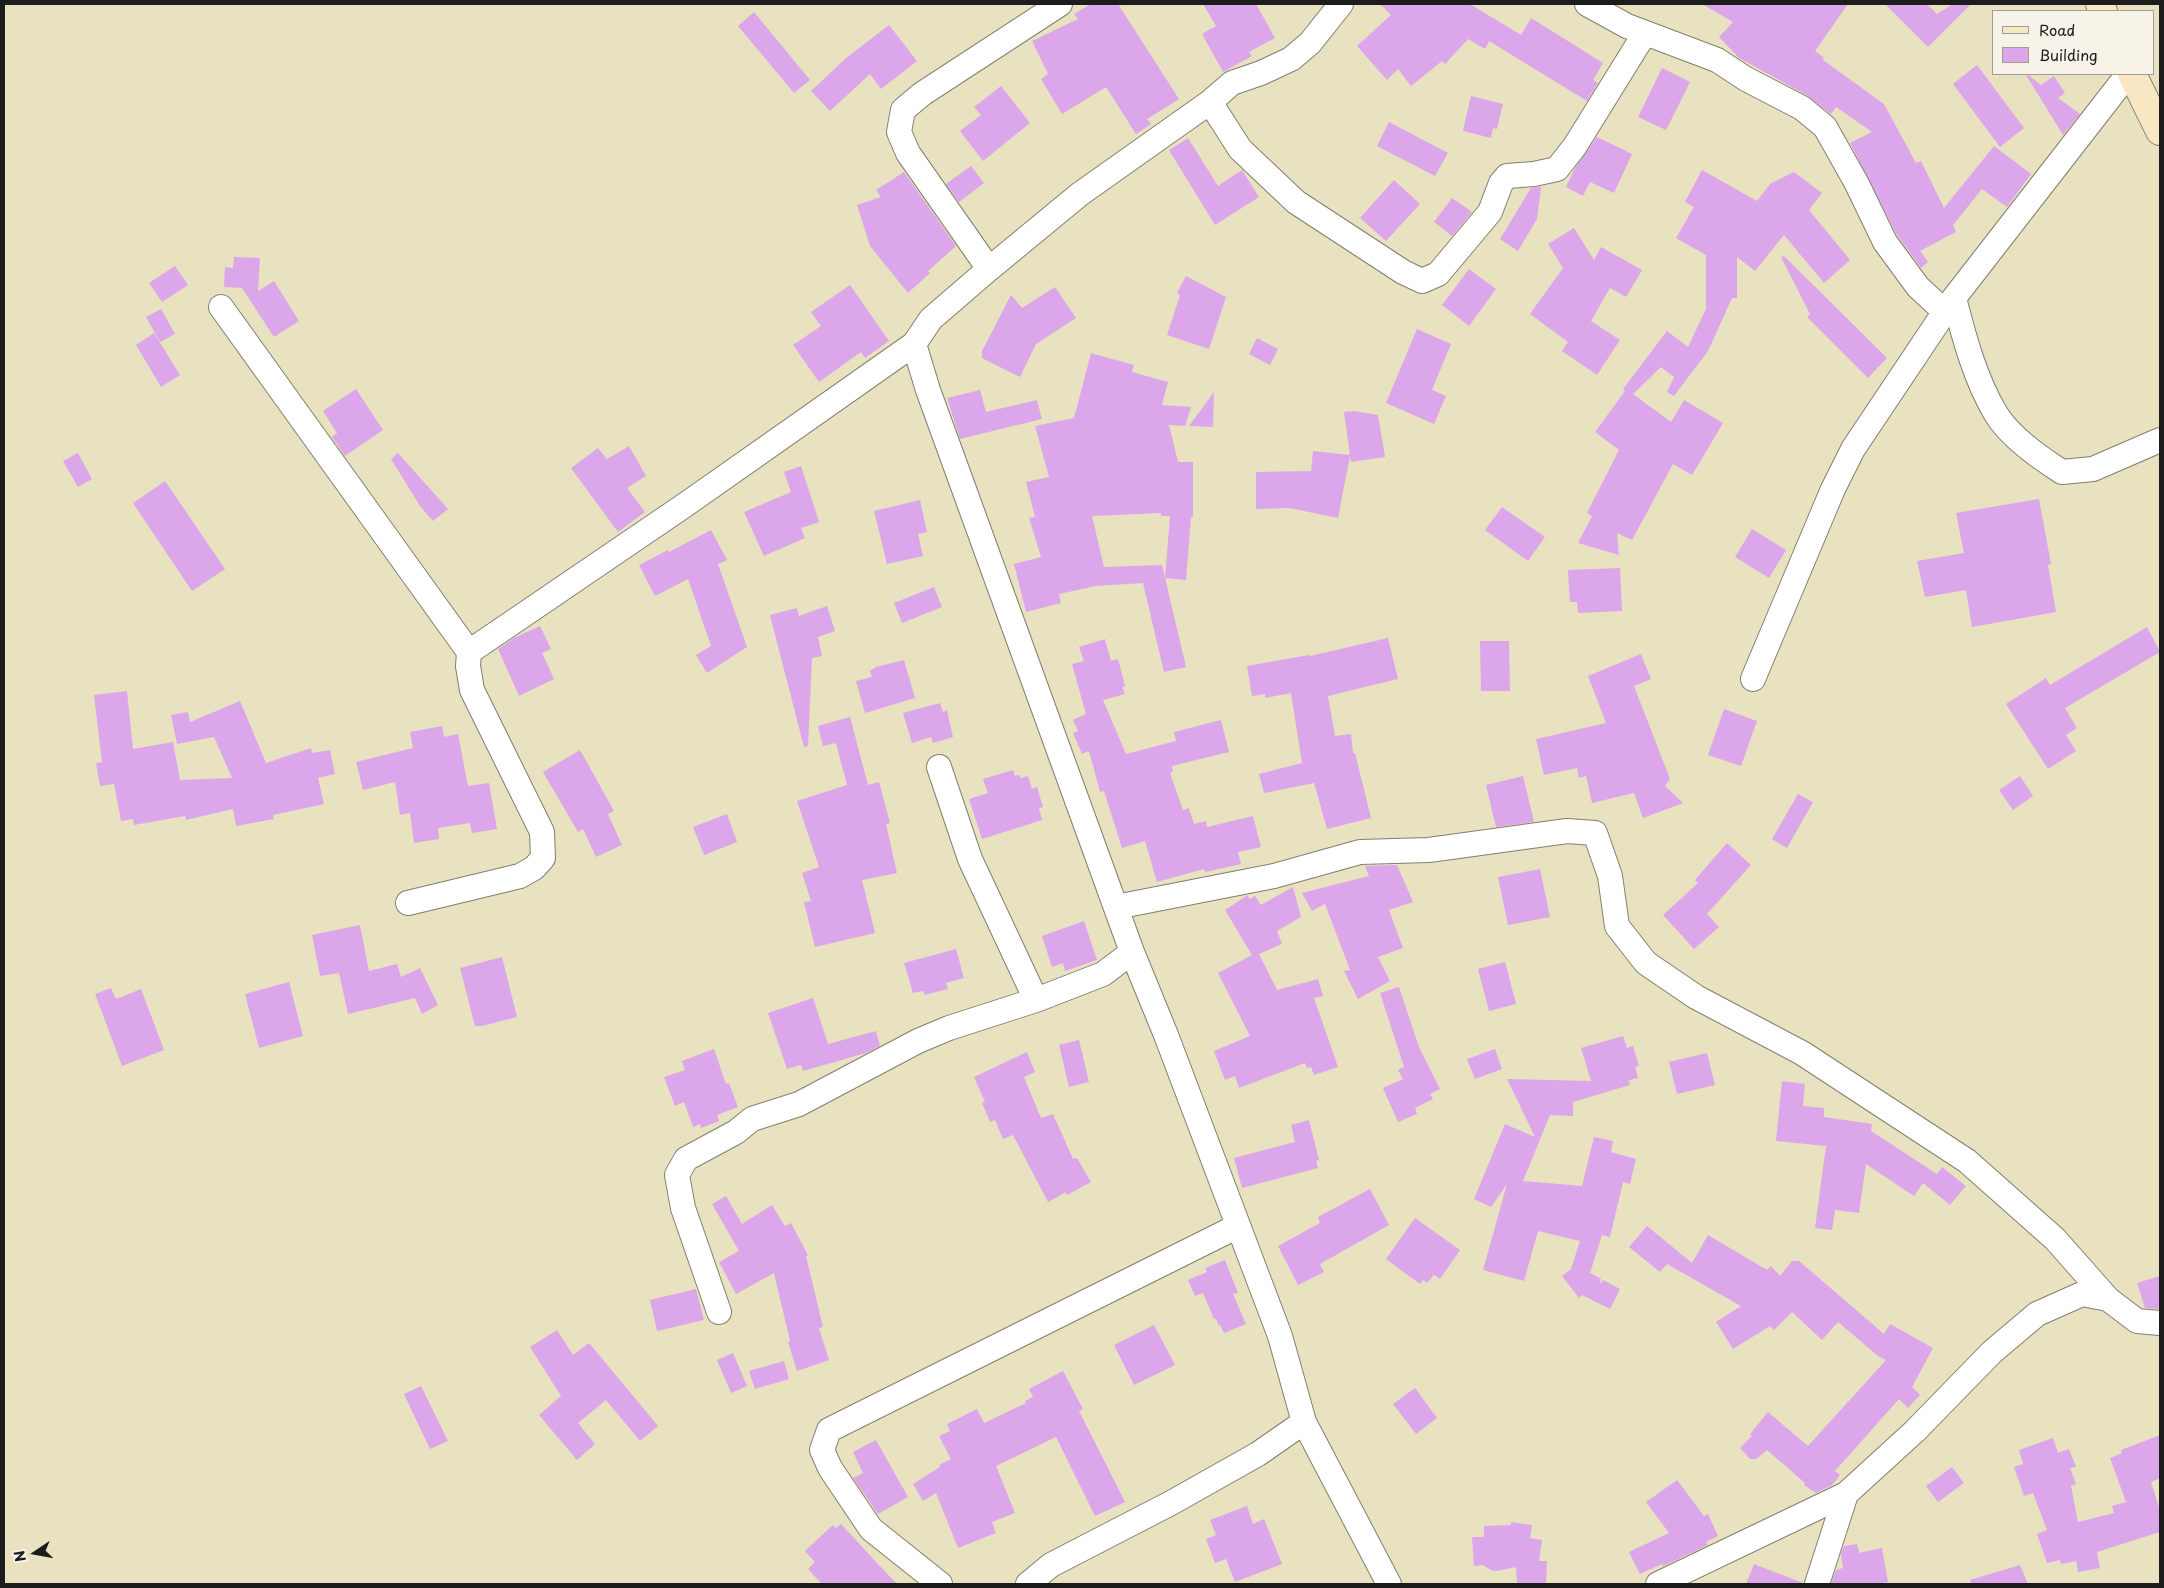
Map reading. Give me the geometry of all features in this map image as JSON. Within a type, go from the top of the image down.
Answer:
[{"type":"main road","points":[[2132,75],[2160,131]]},
{"type":"street","points":[[989,269],[908,153],[899,132],[903,110],[922,94],[1060,4]]},
{"type":"street","points":[[469,652],[685,505],[914,344],[931,319],[1080,194],[1210,102],[1232,83],[1261,73],[1291,59],[1310,43],[1341,4]]},
{"type":"street","points":[[1587,4],[1627,26],[1717,60],[1802,108],[1825,127],[1857,184],[1885,242],[1918,287],[1949,305],[1962,330],[1977,376],[1996,415],[2030,451],[2062,472],[2093,469],[2160,440]]},
{"type":"street","points":[[1210,102],[1240,149],[1296,202],[1403,272],[1422,281],[1438,274],[1490,212],[1501,183],[1507,176],[1558,169],[1575,146],[1645,33]]},
{"type":"street","points":[[1753,680],[1833,489],[1853,449],[1949,305],[2127,75]]},
{"type":"street","points":[[221,307],[469,652],[468,666],[472,690],[542,832],[543,858],[534,868],[520,876],[408,903]]},
{"type":"street","points":[[914,344],[928,390],[1132,952],[1166,1035],[1280,1336],[1304,1422],[1389,1584]]},
{"type":"street","points":[[938,767],[970,859],[1036,1000]]},
{"type":"street","points":[[1116,907],[1274,876],[1360,852],[1429,850],[1566,830],[1595,833],[1610,876],[1617,926],[1646,963],[1696,997],[1802,1052],[1966,1161],[2055,1239],[2108,1299],[2137,1321],[2160,1323]]},
{"type":"street","points":[[719,1312],[683,1208],[676,1175],[686,1159],[736,1132],[752,1118],[799,1104],[918,1041],[948,1028],[1036,1000],[1103,974],[1132,952]]},
{"type":"street","points":[[940,1584],[872,1529],[830,1468],[822,1450],[829,1430],[1238,1226]]},
{"type":"street","points":[[1658,1584],[1846,1494],[1915,1431],[1992,1352],[2037,1314],[2082,1294],[2108,1299]]},
{"type":"street","points":[[1028,1584],[1051,1565],[1171,1503],[1250,1459],[1304,1422]]},
{"type":"street","points":[[1817,1584],[1846,1494]]},
{"type":"building","points":[[1091,4],[1118,4],[1179,99],[1147,119],[1151,124],[1136,134],[1106,87],[1062,114],[1041,79],[1048,74],[1032,41],[1078,19],[1074,14]]},
{"type":"building","points":[[1203,4],[1256,4],[1275,38],[1249,52],[1252,56],[1223,72],[1202,34],[1216,26]]},
{"type":"building","points":[[1380,4],[1470,4],[1521,35],[1531,18],[1603,63],[1593,80],[1598,83],[1587,101],[1489,41],[1485,49],[1468,39],[1445,64],[1442,61],[1411,86],[1398,69],[1387,80],[1357,46],[1391,15]]},
{"type":"building","points":[[1702,4],[1848,4],[1815,51],[1824,58],[1823,60],[1884,104],[1916,163],[1921,161],[1944,208],[1994,146],[2031,174],[2007,207],[1982,189],[1953,225],[1956,232],[1920,251],[1928,262],[1921,268],[1897,235],[1850,143],[1872,132],[1836,107],[1831,114],[1808,96],[1739,58],[1719,37],[1733,22]]},
{"type":"building","points":[[1885,4],[1927,4],[1937,14],[1953,4],[1971,4],[1928,47]]},
{"type":"building","points":[[754,12],[810,80],[794,93],[738,26]]},
{"type":"building","points":[[889,25],[917,61],[881,89],[870,74],[830,111],[811,91],[845,59]]},
{"type":"building","points":[[1977,65],[2024,128],[2000,147],[1953,84]]},
{"type":"building","points":[[1662,68],[1690,82],[1666,130],[1638,117]]},
{"type":"building","points":[[2026,75],[2041,85],[2054,76],[2065,93],[2058,98],[2080,114],[2063,135]]},
{"type":"building","points":[[1001,86],[1030,123],[983,161],[960,131],[981,115],[974,107]]},
{"type":"building","points":[[1471,96],[1503,104],[1497,129],[1493,128],[1491,138],[1463,131]]},
{"type":"building","points":[[1389,122],[1448,153],[1435,176],[1377,146]]},
{"type":"building","points":[[1597,137],[1632,154],[1614,193],[1590,182],[1583,196],[1566,187],[1575,168]]},
{"type":"building","points":[[1188,138],[1218,186],[1242,170],[1259,197],[1215,225],[1169,150]]},
{"type":"building","points":[[971,166],[984,183],[959,202],[946,184]]},
{"type":"building","points":[[1702,170],[1757,201],[1770,184],[1794,172],[1822,193],[1809,210],[1850,260],[1824,283],[1784,235],[1755,271],[1737,257],[1737,298],[1732,298],[1708,351],[1674,396],[1667,392],[1674,377],[1661,367],[1633,394],[1671,422],[1684,400],[1723,423],[1692,475],[1673,464],[1632,540],[1617,533],[1619,555],[1578,543],[1592,516],[1587,513],[1619,450],[1595,432],[1625,391],[1623,389],[1667,331],[1688,347],[1706,309],[1706,255],[1676,238],[1694,207],[1685,202]]},
{"type":"building","points":[[904,172],[956,246],[928,271],[930,273],[908,293],[870,246],[857,205],[881,197],[876,190]]},
{"type":"building","points":[[1394,180],[1420,204],[1386,241],[1360,218]]},
{"type":"building","points":[[1541,187],[1537,219],[1518,251],[1500,239],[1531,188]]},
{"type":"building","points":[[1452,198],[1472,212],[1452,236],[1434,222]]},
{"type":"building","points":[[1574,228],[1594,260],[1601,247],[1642,270],[1626,297],[1610,288],[1591,321],[1620,340],[1597,375],[1562,351],[1568,342],[1530,314],[1563,268],[1548,244]]},
{"type":"building","points":[[1784,256],[1887,358],[1868,378],[1807,317],[1810,314],[1781,257]]},
{"type":"building","points":[[234,257],[260,258],[258,291],[274,281],[299,321],[274,337],[242,288],[224,287],[225,267],[233,268]]},
{"type":"building","points":[[175,266],[188,285],[162,302],[149,283]]},
{"type":"building","points":[[1469,269],[1496,289],[1469,326],[1442,305]]},
{"type":"building","points":[[1186,276],[1226,297],[1209,349],[1167,335],[1180,295],[1177,293]]},
{"type":"building","points":[[850,285],[889,341],[865,358],[861,352],[819,382],[793,345],[821,326],[811,312]]},
{"type":"building","points":[[1055,287],[1076,318],[1036,344],[1020,377],[982,358],[982,351],[1011,295],[1022,308]]},
{"type":"building","points":[[161,309],[175,334],[160,342],[146,317]]},
{"type":"building","points":[[1417,329],[1451,344],[1432,390],[1446,396],[1434,424],[1386,403]]},
{"type":"building","points":[[154,333],[180,375],[161,387],[136,345]]},
{"type":"building","points":[[1257,338],[1278,349],[1270,365],[1249,354]]},
{"type":"building","points":[[1091,353],[1134,365],[1132,372],[1168,382],[1162,405],[1191,407],[1185,426],[1169,425],[1178,462],[1193,462],[1193,517],[1191,517],[1186,580],[1165,578],[1186,667],[1164,672],[1143,583],[1096,586],[1059,594],[1061,603],[1026,612],[1014,564],[1041,557],[1029,518],[1035,517],[1026,482],[1049,477],[1035,426],[1074,418]],"holes":[[[1161,513],[1161,516],[1170,516],[1165,578],[1162,565],[1104,567],[1092,516]]]},
{"type":"building","points":[[356,389],[383,430],[345,456],[332,437],[337,433],[323,411]]},
{"type":"building","points":[[980,390],[986,412],[1037,400],[1042,419],[960,439],[947,398]]},
{"type":"building","points":[[1214,392],[1213,427],[1189,426]]},
{"type":"building","points":[[1354,411],[1378,415],[1385,457],[1351,462],[1350,456],[1338,518],[1289,508],[1256,509],[1256,472],[1311,471],[1313,451],[1350,455],[1344,412]]},
{"type":"building","points":[[629,446],[646,476],[627,488],[645,512],[618,532],[571,468],[598,448],[607,459]]},
{"type":"building","points":[[78,453],[92,479],[78,487],[63,461]]},
{"type":"building","points":[[398,453],[448,509],[433,521],[420,506],[391,459]]},
{"type":"building","points":[[801,466],[819,522],[801,528],[805,538],[764,556],[744,512],[791,492],[784,472]]},
{"type":"building","points":[[165,481],[225,569],[192,591],[133,503]]},
{"type":"building","points":[[2039,499],[2051,564],[2048,565],[2056,612],[1972,627],[1966,590],[1925,597],[1917,561],[1964,553],[1956,513]]},
{"type":"building","points":[[920,500],[927,532],[918,534],[923,556],[887,564],[874,511]]},
{"type":"building","points":[[1502,507],[1545,537],[1528,561],[1485,530]]},
{"type":"building","points":[[1752,529],[1786,550],[1769,578],[1735,557]]},
{"type":"building","points":[[711,530],[727,560],[718,564],[747,647],[707,673],[696,655],[711,646],[688,579],[655,596],[639,565]]},
{"type":"building","points":[[1620,568],[1622,611],[1578,613],[1577,602],[1570,602],[1568,570]]},
{"type":"building","points":[[934,587],[942,607],[902,623],[894,603]]},
{"type":"building","points":[[827,606],[835,631],[818,637],[822,656],[812,658],[808,746],[804,747],[770,615],[797,608],[799,616]]},
{"type":"building","points":[[540,626],[551,649],[542,653],[554,679],[519,696],[498,649],[514,638]]},
{"type":"building","points":[[2147,627],[2160,652],[2065,708],[2077,728],[2066,735],[2076,751],[2048,769],[2006,704],[2046,678],[2050,685]]},
{"type":"building","points":[[1388,638],[1398,679],[1328,696],[1335,736],[1351,734],[1353,753],[1355,753],[1371,818],[1327,829],[1314,783],[1264,793],[1259,774],[1302,763],[1291,693],[1265,698],[1265,694],[1252,696],[1247,666],[1310,656]]},
{"type":"building","points":[[1105,639],[1111,661],[1118,659],[1125,686],[1122,687],[1125,694],[1103,700],[1126,754],[1176,741],[1174,732],[1221,720],[1229,752],[1172,766],[1173,772],[1170,773],[1183,810],[1189,808],[1194,824],[1206,821],[1207,827],[1253,816],[1261,847],[1238,852],[1241,864],[1205,872],[1204,869],[1157,882],[1145,841],[1122,848],[1104,791],[1100,792],[1089,751],[1082,754],[1073,733],[1078,731],[1073,720],[1086,714],[1072,664],[1084,661],[1079,647]]},
{"type":"building","points":[[1480,641],[1509,641],[1510,691],[1481,691]]},
{"type":"building","points":[[1641,654],[1651,679],[1634,686],[1670,779],[1665,786],[1683,803],[1643,818],[1634,793],[1592,803],[1586,776],[1579,778],[1577,768],[1544,775],[1536,739],[1606,723],[1588,676]]},
{"type":"building","points":[[904,660],[915,698],[865,713],[856,681],[872,677],[870,671],[876,667]]},
{"type":"building","points":[[127,691],[133,749],[173,742],[180,780],[232,778],[214,737],[177,744],[171,715],[188,712],[190,722],[240,701],[266,763],[311,748],[312,753],[330,750],[335,774],[318,778],[324,804],[273,815],[274,819],[236,826],[233,809],[186,820],[185,816],[134,825],[133,819],[121,821],[114,784],[100,786],[96,763],[102,762],[94,695]]},
{"type":"building","points":[[940,703],[943,712],[947,710],[953,737],[933,743],[931,737],[912,743],[903,713]]},
{"type":"building","points":[[1724,709],[1757,721],[1741,766],[1708,755]]},
{"type":"building","points":[[850,717],[868,785],[879,782],[890,823],[886,824],[897,873],[862,880],[875,933],[815,947],[804,902],[811,901],[802,873],[819,867],[797,801],[847,785],[836,743],[823,746],[818,726]]},
{"type":"building","points":[[442,726],[444,737],[458,734],[468,786],[489,783],[497,829],[472,833],[470,823],[438,828],[439,839],[414,843],[410,813],[400,815],[395,782],[363,790],[356,762],[413,748],[410,732]]},
{"type":"building","points":[[580,750],[614,811],[608,814],[622,845],[596,857],[583,829],[578,832],[543,772]]},
{"type":"building","points":[[1013,770],[1015,776],[1020,775],[1020,778],[1028,776],[1032,789],[1037,787],[1043,807],[1039,808],[1042,820],[982,839],[969,799],[988,793],[983,779]]},
{"type":"building","points":[[1523,776],[1534,822],[1496,827],[1486,785]]},
{"type":"building","points":[[2020,776],[2033,796],[2013,810],[1999,790]]},
{"type":"building","points":[[1798,794],[1813,802],[1787,848],[1772,839]]},
{"type":"building","points":[[727,814],[737,842],[704,855],[693,827]]},
{"type":"building","points":[[1727,843],[1751,865],[1707,914],[1719,927],[1694,949],[1663,915],[1698,883],[1695,880]]},
{"type":"building","points":[[1397,865],[1413,902],[1389,910],[1403,948],[1378,957],[1390,981],[1358,999],[1344,971],[1350,970],[1325,904],[1312,911],[1302,893],[1369,876],[1365,866]]},
{"type":"building","points":[[1540,869],[1550,917],[1508,925],[1498,877]]},
{"type":"building","points":[[1293,887],[1301,917],[1277,931],[1282,944],[1259,954],[1277,990],[1318,979],[1323,996],[1314,998],[1338,1067],[1314,1075],[1311,1067],[1307,1068],[1305,1063],[1239,1088],[1235,1076],[1225,1080],[1214,1051],[1250,1036],[1218,973],[1252,955],[1225,910],[1248,895],[1249,899],[1255,896],[1261,905]]},
{"type":"building","points":[[1084,921],[1097,960],[1065,971],[1063,963],[1052,967],[1042,936]]},
{"type":"building","points":[[360,925],[369,971],[397,964],[401,977],[420,968],[438,1005],[422,1014],[415,998],[348,1014],[339,973],[320,976],[312,935]]},
{"type":"building","points":[[956,949],[964,978],[946,983],[948,989],[924,995],[924,991],[913,993],[904,963]]},
{"type":"building","points":[[502,957],[517,1017],[475,1026],[460,968]]},
{"type":"building","points":[[1505,962],[1516,1004],[1489,1011],[1478,969]]},
{"type":"building","points":[[289,982],[303,1036],[259,1048],[245,994]]},
{"type":"building","points":[[1399,987],[1419,1047],[1440,1089],[1430,1094],[1433,1099],[1415,1108],[1417,1114],[1398,1122],[1383,1088],[1403,1079],[1398,1070],[1404,1067],[1380,993]]},
{"type":"building","points":[[111,988],[116,999],[141,989],[164,1050],[122,1066],[95,994]]},
{"type":"building","points":[[813,998],[828,1044],[876,1031],[880,1046],[866,1053],[803,1071],[801,1065],[787,1069],[768,1013]]},
{"type":"building","points":[[1623,1036],[1627,1048],[1633,1046],[1639,1066],[1635,1067],[1638,1078],[1626,1081],[1629,1081],[1630,1085],[1573,1102],[1573,1116],[1550,1115],[1523,1181],[1582,1186],[1594,1137],[1613,1141],[1611,1152],[1636,1159],[1630,1184],[1623,1182],[1610,1237],[1602,1235],[1590,1273],[1601,1279],[1599,1285],[1603,1280],[1620,1289],[1610,1309],[1582,1295],[1579,1298],[1562,1276],[1571,1269],[1580,1241],[1538,1231],[1524,1281],[1483,1270],[1507,1184],[1491,1207],[1474,1199],[1505,1124],[1535,1137],[1507,1079],[1591,1081],[1581,1048]]},
{"type":"building","points":[[1079,1040],[1089,1082],[1069,1087],[1059,1045]]},
{"type":"building","points":[[714,1049],[726,1084],[729,1083],[738,1107],[717,1115],[719,1121],[701,1128],[700,1124],[693,1127],[684,1102],[675,1106],[664,1077],[685,1070],[682,1061]]},
{"type":"building","points":[[1495,1049],[1502,1069],[1475,1079],[1467,1059]]},
{"type":"building","points":[[1027,1052],[1035,1072],[1024,1077],[1041,1118],[1053,1114],[1073,1159],[1077,1158],[1091,1182],[1067,1195],[1066,1192],[1048,1202],[1013,1135],[1003,1139],[995,1120],[990,1122],[982,1103],[985,1102],[974,1077]]},
{"type":"building","points":[[1707,1053],[1715,1085],[1677,1094],[1669,1062]]},
{"type":"building","points":[[1782,1081],[1805,1084],[1803,1106],[1824,1108],[1824,1117],[1872,1124],[1871,1131],[1937,1174],[1942,1167],[1966,1186],[1950,1205],[1923,1183],[1914,1196],[1866,1164],[1859,1213],[1835,1210],[1832,1230],[1815,1228],[1826,1146],[1776,1141]]},
{"type":"building","points":[[1309,1120],[1319,1160],[1316,1161],[1318,1168],[1242,1188],[1234,1158],[1295,1142],[1291,1125]]},
{"type":"building","points":[[1370,1189],[1389,1225],[1320,1264],[1324,1272],[1298,1285],[1278,1246],[1320,1223],[1318,1217]]},
{"type":"building","points":[[726,1196],[742,1224],[772,1205],[785,1226],[791,1223],[808,1255],[806,1256],[823,1327],[819,1328],[829,1360],[797,1371],[788,1342],[790,1341],[774,1273],[736,1294],[719,1262],[739,1251],[712,1204]]},
{"type":"building","points":[[1415,1218],[1460,1250],[1440,1279],[1434,1275],[1427,1283],[1423,1280],[1420,1284],[1386,1259]]},
{"type":"building","points":[[1647,1226],[1692,1263],[1708,1235],[1767,1270],[1771,1266],[1780,1276],[1792,1261],[1799,1261],[1884,1334],[1890,1324],[1933,1348],[1912,1387],[1920,1395],[1908,1408],[1899,1399],[1835,1471],[1840,1475],[1832,1485],[1816,1493],[1804,1485],[1805,1483],[1767,1450],[1756,1459],[1750,1459],[1740,1448],[1752,1436],[1750,1434],[1768,1412],[1808,1446],[1886,1360],[1878,1356],[1838,1322],[1822,1340],[1792,1312],[1774,1330],[1770,1326],[1733,1349],[1716,1322],[1741,1306],[1667,1264],[1660,1272],[1629,1247]]},
{"type":"building","points":[[1225,1260],[1238,1293],[1233,1294],[1246,1324],[1224,1333],[1216,1319],[1214,1319],[1203,1293],[1195,1296],[1188,1280],[1207,1272],[1205,1268]]},
{"type":"building","points":[[2160,1276],[2160,1309],[2145,1308],[2137,1283]]},
{"type":"building","points":[[696,1289],[704,1320],[657,1331],[650,1300]]},
{"type":"building","points":[[1154,1325],[1175,1365],[1134,1385],[1114,1345]]},
{"type":"building","points":[[557,1330],[573,1355],[589,1343],[658,1426],[640,1441],[606,1400],[578,1423],[595,1444],[577,1460],[539,1415],[561,1396],[530,1347]]},
{"type":"building","points":[[733,1353],[747,1386],[731,1393],[717,1360]]},
{"type":"building","points":[[784,1361],[789,1379],[755,1389],[749,1371]]},
{"type":"building","points":[[1063,1371],[1083,1409],[1079,1411],[1125,1502],[1095,1516],[1056,1437],[996,1466],[1015,1513],[992,1522],[996,1533],[958,1548],[936,1493],[923,1501],[913,1484],[940,1467],[939,1465],[951,1459],[939,1436],[950,1431],[947,1424],[977,1409],[984,1423],[1026,1403],[1025,1401],[1033,1397],[1029,1389]]},
{"type":"building","points":[[421,1386],[448,1441],[430,1449],[404,1394]]},
{"type":"building","points":[[1415,1388],[1437,1418],[1416,1434],[1393,1404]]},
{"type":"building","points":[[2160,1435],[2160,1478],[2151,1482],[2160,1511],[2160,1532],[2097,1552],[2100,1568],[2078,1572],[2076,1561],[2061,1564],[2060,1560],[2047,1563],[2037,1534],[2047,1530],[2033,1493],[2024,1496],[2014,1467],[2023,1464],[2019,1450],[2053,1438],[2058,1453],[2069,1449],[2076,1467],[2070,1468],[2076,1484],[2071,1486],[2078,1522],[2114,1513],[2112,1506],[2126,1502],[2110,1458],[2122,1453],[2121,1450]]},
{"type":"building","points":[[876,1440],[908,1497],[878,1514],[853,1478],[863,1473],[853,1452]]},
{"type":"building","points":[[1952,1467],[1964,1483],[1938,1502],[1926,1486]]},
{"type":"building","points":[[1677,1480],[1704,1516],[1708,1514],[1718,1536],[1706,1542],[1708,1545],[1663,1566],[1662,1564],[1640,1574],[1629,1552],[1669,1533],[1646,1502]]},
{"type":"building","points":[[1247,1506],[1253,1524],[1264,1519],[1282,1564],[1235,1582],[1226,1559],[1215,1563],[1206,1539],[1216,1535],[1210,1520]]},
{"type":"building","points":[[1511,1522],[1532,1525],[1530,1538],[1542,1540],[1539,1561],[1547,1561],[1546,1584],[1517,1584],[1516,1567],[1497,1571],[1483,1565],[1474,1566],[1472,1537],[1484,1537],[1484,1526],[1511,1525]]},
{"type":"building","points":[[841,1524],[897,1584],[822,1584],[808,1569],[815,1562],[805,1551],[833,1525],[836,1528]]},
{"type":"building","points":[[1857,1544],[1859,1553],[1882,1548],[1888,1582],[1874,1584],[1831,1584],[1836,1570],[1843,1568],[1841,1554],[1844,1546]]},
{"type":"building","points":[[1754,1564],[1803,1583],[1803,1584],[1746,1584]]},
{"type":"building","points":[[2020,1565],[2028,1584],[1971,1584],[1970,1580]]}]
